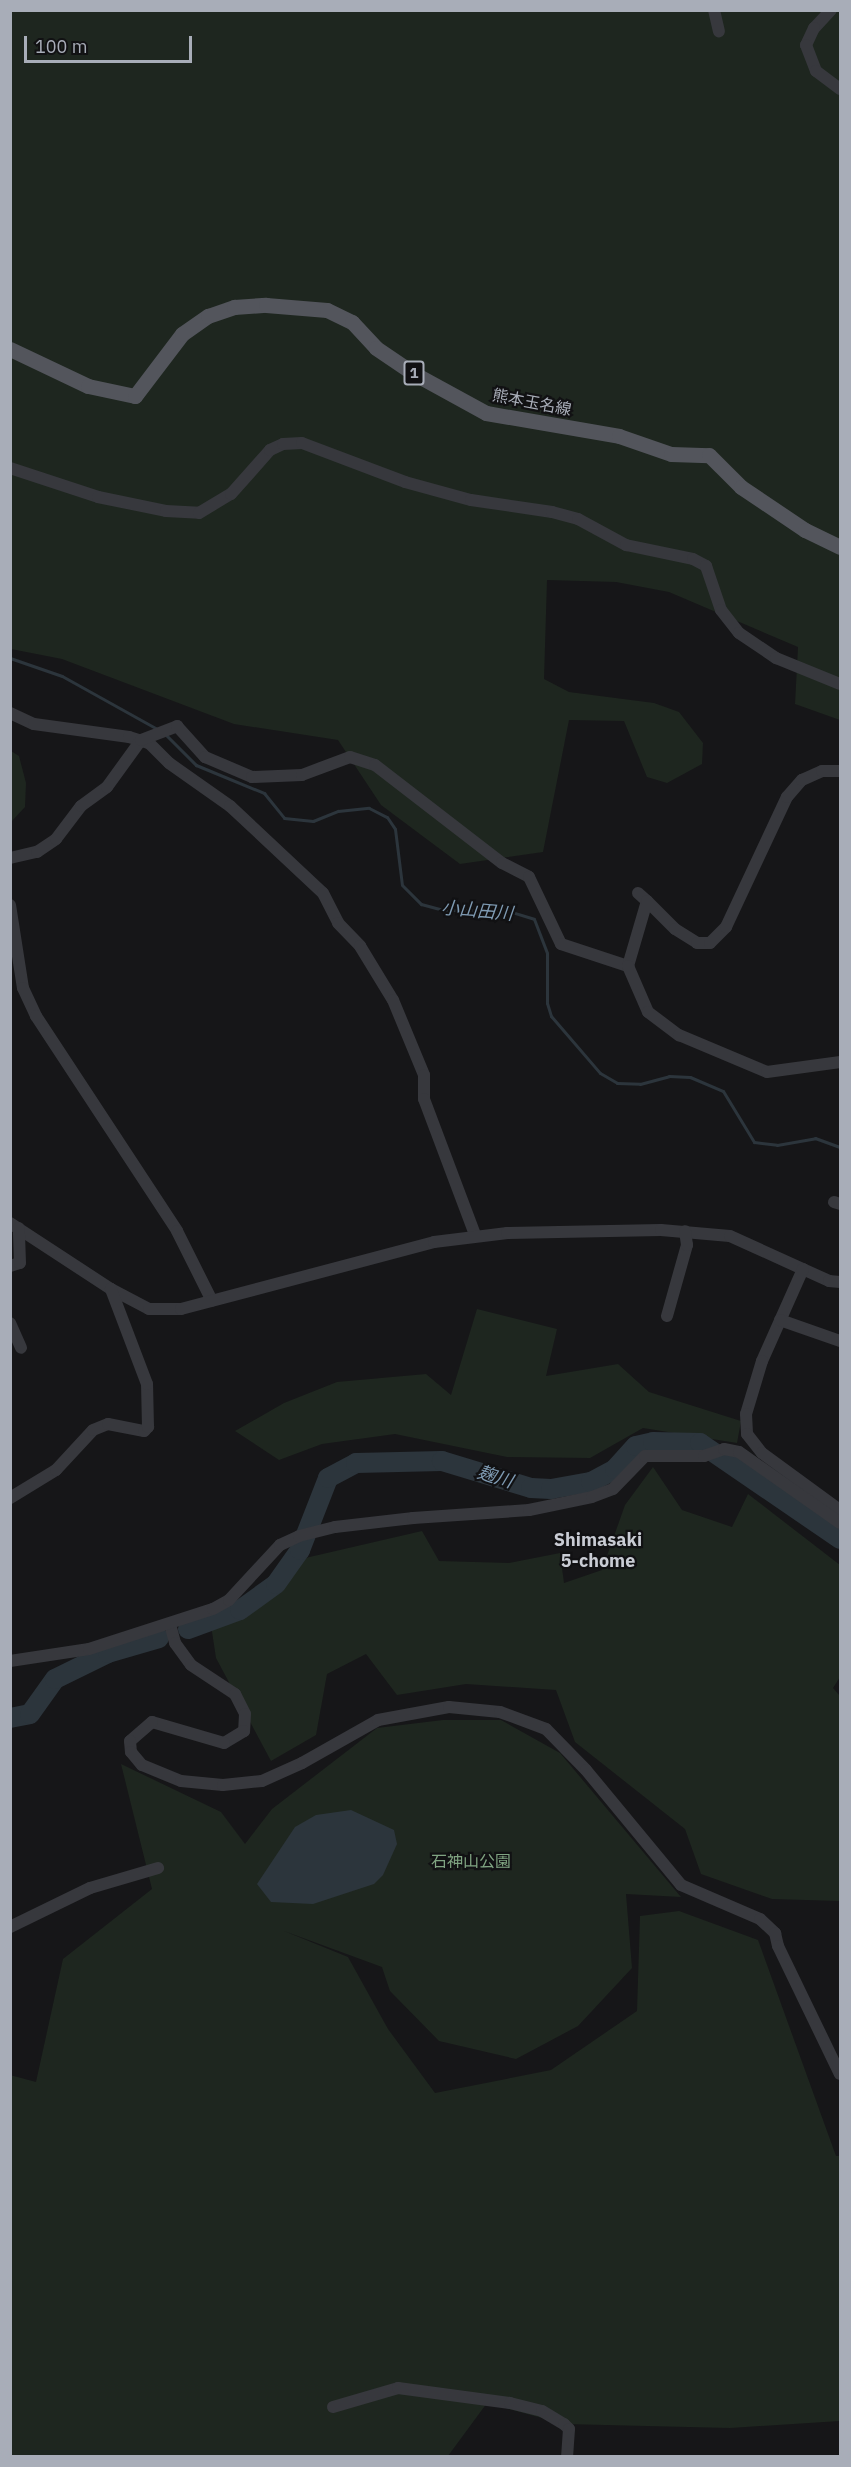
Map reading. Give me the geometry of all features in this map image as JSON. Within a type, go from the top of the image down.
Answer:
[{"type":"main road","name":"熊本玉名線","points":[[10,349],[88,386],[135,396],[182,334],[208,316],[234,307],[266,304],[327,310],[352,322],[376,348],[413,373],[486,413],[619,436],[671,454],[710,455],[741,487],[806,530],[840,547]]},
{"type":"street","points":[[714,10],[719,30]]},
{"type":"street","points":[[831,10],[814,28],[806,45],[816,71],[840,89]]},
{"type":"street","points":[[10,468],[99,497],[166,511],[199,513],[231,494],[270,450],[283,444],[302,443],[405,482],[471,500],[552,512],[578,519],[626,545],[693,559],[706,566],[721,610],[739,633],[776,658],[840,684]]},
{"type":"street","points":[[10,713],[34,724],[146,737],[177,726],[205,757],[252,777],[302,775],[350,757],[375,765],[502,863],[529,877],[561,944],[628,966]]},
{"type":"street","points":[[10,858],[37,852],[56,839],[81,806],[107,787],[146,737]]},
{"type":"street","points":[[146,737],[230,806],[263,840],[287,856],[323,893],[338,923],[380,974],[424,1075],[424,1099],[475,1235]]},
{"type":"street","points":[[840,771],[822,771],[802,780],[787,796],[726,927],[710,943],[697,942],[675,929],[642,897],[628,966],[648,1012],[679,1035],[710,1045],[750,1067],[767,1072],[840,1062]]},
{"type":"street","points":[[10,905],[23,988],[36,1016],[177,1231],[212,1301]]},
{"type":"street","points":[[10,1266],[20,1263],[15,1226]]},
{"type":"street","points":[[15,1226],[111,1289],[149,1309],[181,1309],[434,1242],[475,1235],[685,1231],[730,1236],[803,1269],[840,1282]]},
{"type":"street","points":[[667,1316],[687,1245],[685,1231]]},
{"type":"street","points":[[803,1269],[762,1361],[746,1414],[747,1434],[762,1453],[840,1510]]},
{"type":"street","points":[[10,1498],[56,1470],[93,1430],[108,1424],[144,1431],[148,1427],[147,1384],[111,1289]]},
{"type":"street","points":[[780,1320],[840,1341]]},
{"type":"street","points":[[10,1323],[21,1348]]},
{"type":"street","points":[[10,1661],[89,1649],[170,1624],[229,1600],[267,1557],[299,1536],[413,1518],[529,1510],[592,1497],[613,1488],[645,1456],[704,1456],[724,1449],[740,1452],[840,1523]]},
{"type":"street","points":[[170,1624],[175,1643],[191,1665],[235,1694],[245,1714],[244,1731],[224,1743],[152,1722],[130,1741],[131,1752],[142,1765],[181,1781],[223,1785],[262,1781],[302,1763],[378,1720],[449,1707],[500,1712],[546,1729],[586,1770],[681,1885],[759,1919],[775,1933],[778,1946],[840,2074]]},
{"type":"street","points":[[10,1927],[90,1888],[158,1868]]},
{"type":"street","points":[[333,2407],[398,2388],[487,2403],[510,2403],[542,2411],[564,2424],[569,2429],[567,2457]]},
{"type":"green space","points":[[10,11],[840,11],[840,720],[795,704],[798,647],[669,592],[616,582],[547,580],[544,679],[569,692],[654,703],[679,712],[703,743],[702,764],[667,783],[647,777],[624,721],[569,720],[543,852],[460,864],[381,805],[338,740],[234,724],[62,659],[11,649]]},
{"type":"green space","points":[[11,751],[19,756],[26,783],[25,807],[11,822]]},
{"type":"green space","points":[[477,1309],[557,1329],[546,1376],[618,1364],[649,1392],[741,1421],[737,1443],[643,1428],[590,1458],[507,1457],[395,1434],[322,1444],[279,1460],[235,1431],[284,1403],[337,1382],[426,1374],[451,1395]]},
{"type":"green space","points":[[653,1467],[682,1510],[732,1527],[748,1494],[840,1565],[840,1677],[833,1688],[840,1696],[840,1901],[772,1899],[701,1874],[685,1829],[575,1742],[556,1690],[466,1684],[397,1695],[366,1654],[327,1674],[316,1735],[271,1761],[216,1658],[211,1625],[288,1562],[422,1531],[439,1561],[509,1563],[560,1553],[564,1583],[602,1570],[625,1505]]},
{"type":"green space","name":"石神山公園","points":[[443,1720],[501,1720],[560,1753],[681,1897],[626,1894],[632,1968],[578,2026],[516,2059],[439,2041],[390,1991],[382,1967],[284,1931],[348,1957],[388,2029],[435,2093],[551,2070],[637,2011],[640,1916],[679,1911],[758,1940],[836,2156],[840,2156],[840,2421],[730,2428],[564,2424],[487,2403],[448,2456],[11,2456],[10,2075],[36,2082],[63,1959],[152,1889],[121,1764],[221,1812],[245,1844],[272,1809],[377,1728]]},
{"type":"shaded area","points":[[351,1810],[394,1830],[397,1844],[383,1875],[374,1884],[313,1904],[271,1902],[257,1884],[295,1827],[316,1815]]},
{"type":"waterway","name":"小山田川","points":[[10,658],[62,676],[159,730]]},
{"type":"waterway","name":"小山田川","points":[[165,734],[196,765],[264,793],[284,818],[313,821],[338,811],[369,808],[387,817],[395,829],[402,885],[421,904],[444,910],[505,910],[534,919],[547,953],[547,1003],[551,1016],[600,1073],[617,1083],[640,1084],[669,1076],[690,1077],[723,1091],[754,1142],[777,1145],[815,1138],[840,1147]]},
{"type":"waterway","name":"麹川","points":[[188,1629],[240,1610],[276,1584],[300,1550],[328,1478],[356,1463],[442,1461],[531,1488],[551,1489],[591,1482],[615,1469],[636,1446],[653,1442],[700,1443],[840,1539]]},
{"type":"waterway","name":"麹川","points":[[10,1718],[30,1714],[55,1679],[108,1653],[159,1638]]},
{"type":"district","name":"Shimasaki 5-chome","points":[[598,1551]]}]
